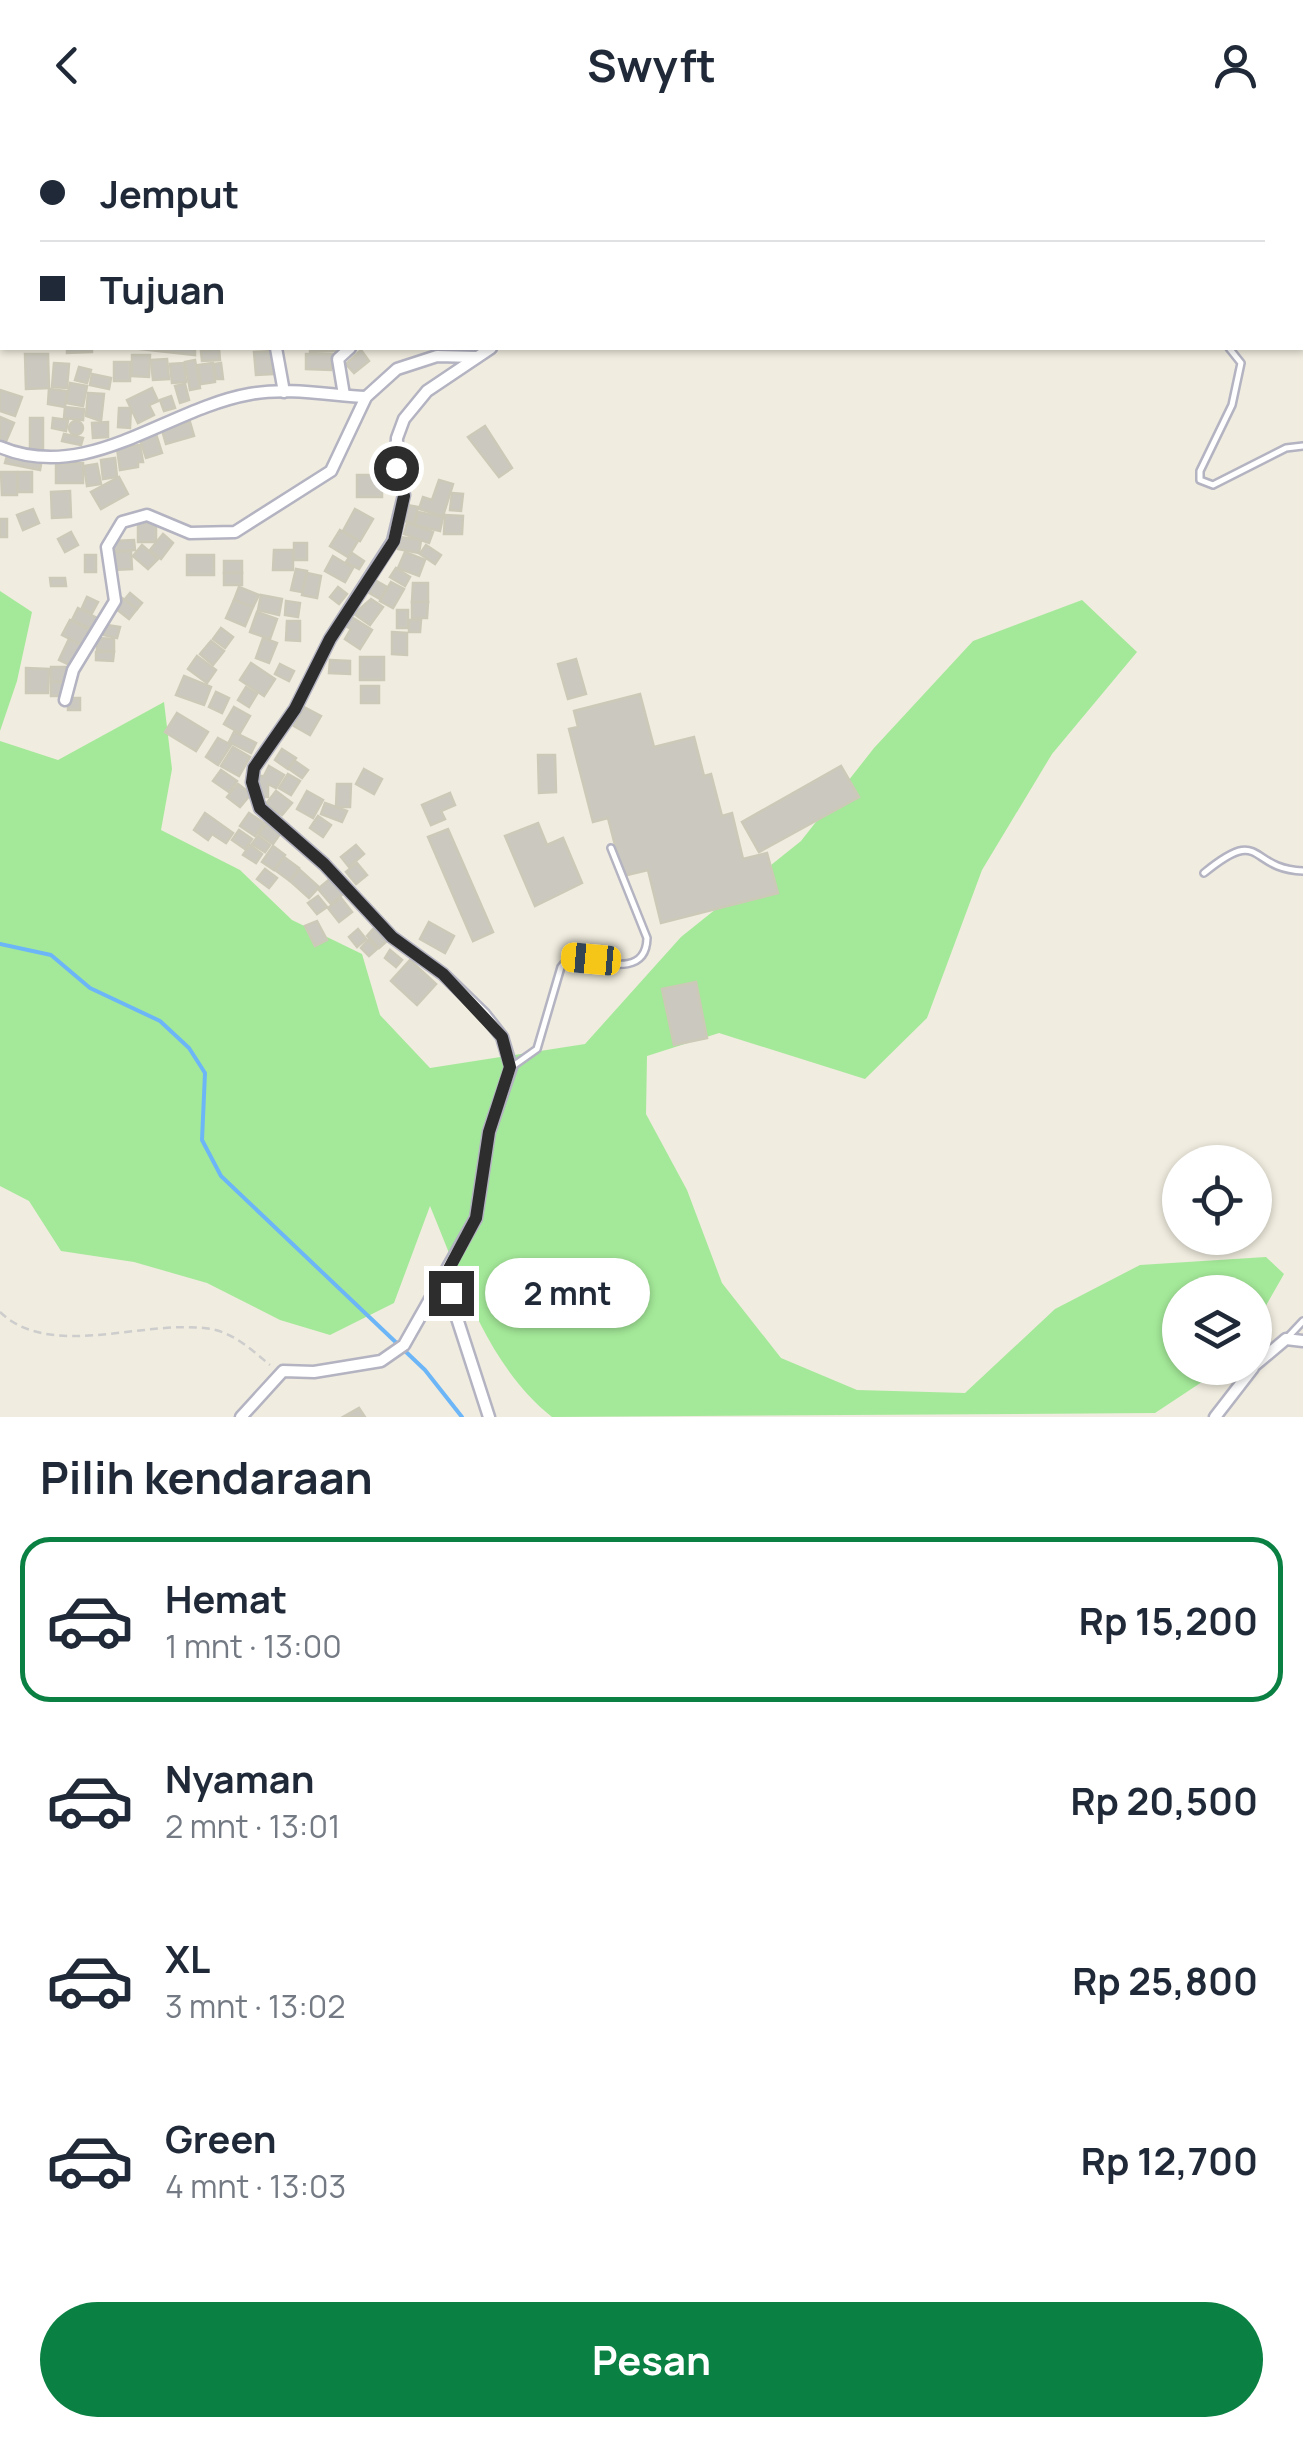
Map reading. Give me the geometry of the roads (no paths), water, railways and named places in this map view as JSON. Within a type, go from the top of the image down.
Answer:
[{"type":"street","points":[[276,350],[284,392]]},
{"type":"street","points":[[344,395],[338,359],[348,350]]},
{"type":"street","points":[[241,1417],[283,1371],[314,1372],[393,1356],[404,1345],[476,1218],[489,1132],[510,1067],[502,1037],[443,974],[392,937],[324,864],[260,808],[252,782],[254,768],[295,709],[330,639],[394,541],[404,496],[396,468],[397,438],[404,419],[426,392],[487,350]]},
{"type":"street","points":[[66,700],[73,670],[114,602],[107,547],[122,522],[146,515],[190,534],[235,532],[332,471],[366,396],[406,364],[458,352],[477,357]]},
{"type":"street","points":[[0,446],[24,456],[84,456],[217,402],[284,392],[366,396]]},
{"type":"street","points":[[444,1278],[489,1417]]},
{"type":"street","points":[[1272,1351],[1286,1339],[1303,1340]]},
{"type":"street","points":[[1221,1416],[1241,1385]]},
{"type":"lane","points":[[1231,350],[1241,363],[1238,384],[1200,480],[1213,485],[1286,448],[1303,446]]},
{"type":"lane","points":[[510,1067],[537,1049],[562,967],[570,957],[626,966],[640,962],[646,954],[647,938],[611,848]]},
{"type":"lane","points":[[1204,874],[1225,854],[1241,849],[1252,850],[1288,870],[1303,871]]},
{"type":"lane","points":[[1286,1339],[1303,1321]]},
{"type":"waterway","points":[[0,944],[51,955],[90,988],[160,1021],[189,1048],[205,1073],[202,1140],[221,1176],[425,1370],[462,1417]]}]
